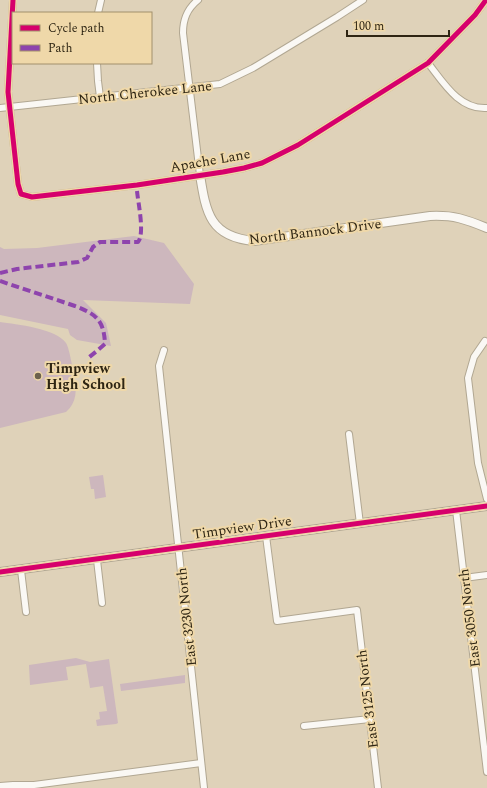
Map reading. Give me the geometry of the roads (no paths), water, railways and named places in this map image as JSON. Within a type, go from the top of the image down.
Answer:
[{"type":"street","points":[[12,12],[13,0]]},
{"type":"street","points":[[98,12],[101,0]]},
{"type":"street","name":"North Bannock Drive","points":[[198,0],[187,12],[183,25],[204,200],[211,218],[220,230],[236,239],[254,241],[430,216],[447,215],[487,228]]},
{"type":"street","name":"North Cherokee Lane","points":[[0,108],[190,86],[220,84],[253,68],[364,0]]},
{"type":"street","name":"Apache Lane","points":[[10,107],[18,184],[21,194],[32,197],[137,185],[244,168],[262,163],[298,145],[428,63],[475,15],[486,0]]},
{"type":"street","points":[[10,107],[8,92],[12,18]]},
{"type":"street","points":[[428,63],[455,96],[464,103],[479,108],[487,108]]},
{"type":"street","points":[[97,64],[100,97]]},
{"type":"street","points":[[485,341],[474,357],[468,378],[478,463],[487,499]]},
{"type":"street","name":"East 3230 North","points":[[164,350],[159,366],[204,788]]},
{"type":"street","points":[[350,434],[360,524]]},
{"type":"street","name":"Timpview Drive","points":[[0,572],[487,506]]},
{"type":"street","name":"East 3050 North","points":[[456,510],[487,772]]},
{"type":"street","name":"East 3125 North","points":[[266,536],[277,621],[356,610],[378,788]]},
{"type":"street","points":[[97,560],[102,604]]},
{"type":"street","points":[[21,570],[26,612]]},
{"type":"street","points":[[464,578],[487,575]]},
{"type":"street","points":[[304,726],[370,719]]},
{"type":"street","points":[[0,786],[34,785],[201,763]]},
{"type":"place","name":"Timpview High School","points":[[38,376]]}]
